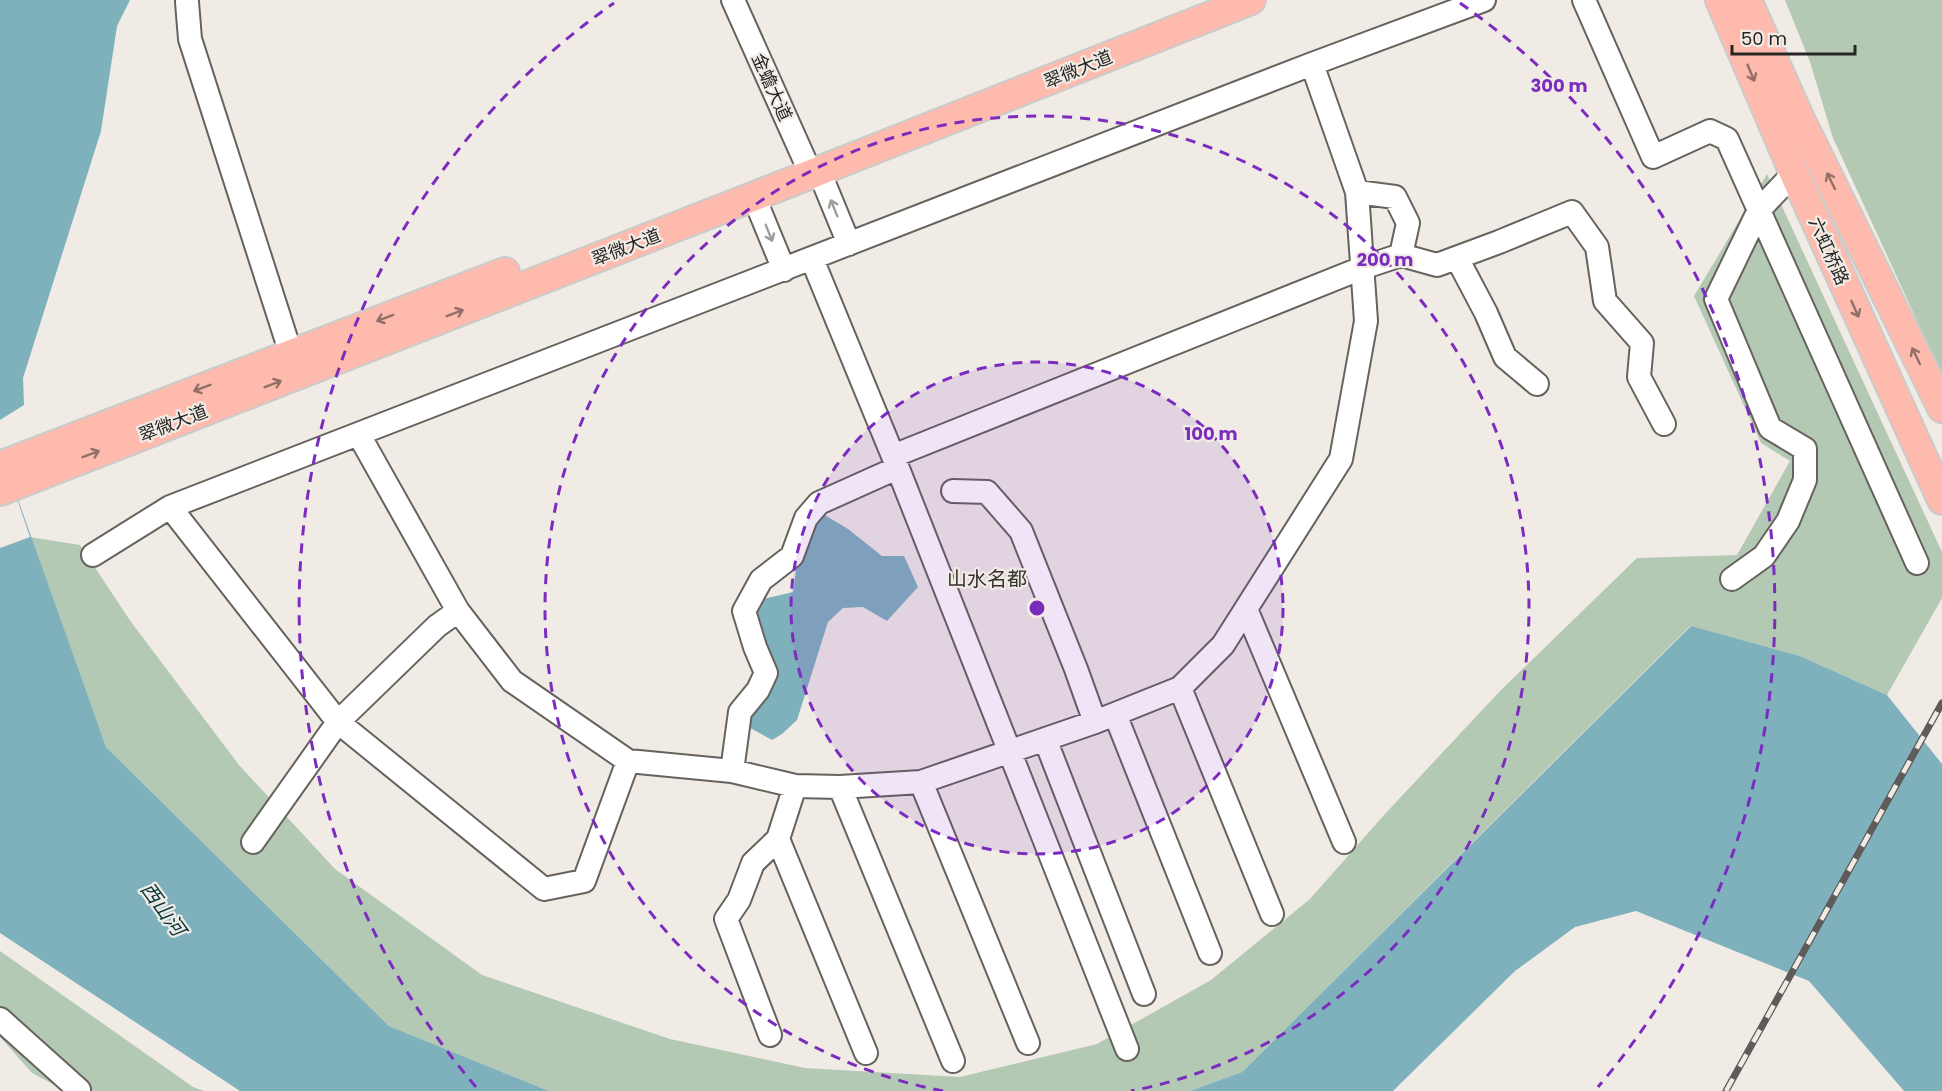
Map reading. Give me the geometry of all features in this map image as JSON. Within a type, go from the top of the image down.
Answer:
[{"type":"main road","name":"翠微大道","points":[[0,491],[754,197],[811,168],[1202,0]]},
{"type":"main road","name":"翠微大道","points":[[0,466],[291,354],[811,168],[1251,0]]},
{"type":"main road","name":"六虹桥路","points":[[1720,0],[1794,173],[1942,500]]},
{"type":"main road","name":"六虹桥路","points":[[1747,0],[1799,117],[1942,408]]},
{"type":"main road","points":[[1761,0],[1793,76],[1799,117]]},
{"type":"street","name":"金蟾大道","points":[[733,0],[849,244]]},
{"type":"street","points":[[93,555],[170,507],[1312,64],[1484,0]]},
{"type":"street","points":[[1584,0],[1653,157],[1710,131],[1727,139],[1917,563]]},
{"type":"street","points":[[187,2],[189,39],[291,354]]},
{"type":"street","points":[[359,435],[458,611],[512,681],[628,761],[732,771],[795,786],[840,787],[921,782],[1105,718],[1180,688],[1223,645],[1341,459],[1366,321],[1357,192],[1312,64]]},
{"type":"street","points":[[1732,579],[1764,556],[1788,521],[1804,480],[1805,449],[1770,428],[1716,299],[1759,210],[1794,173]]},
{"type":"street","points":[[1357,192],[1395,197],[1408,223],[1401,255]]},
{"type":"street","points":[[754,197],[783,270]]},
{"type":"street","points":[[732,771],[740,712],[758,690],[766,673],[744,611],[762,580],[792,556],[806,518],[819,503],[895,462],[1362,267],[1401,255],[1437,265],[1572,213],[1596,247],[1605,301],[1642,343],[1640,377],[1664,424]]},
{"type":"street","points":[[1457,258],[1486,313],[1505,357],[1537,384]]},
{"type":"street","points":[[812,259],[895,462],[1127,1049]]},
{"type":"street","points":[[953,491],[987,492],[1021,531],[1076,669],[1105,718],[1210,954]]},
{"type":"street","points":[[170,507],[339,722],[544,889],[584,881],[628,761]]},
{"type":"street","points":[[1246,609],[1344,842]]},
{"type":"street","points":[[253,842],[339,722],[436,626],[458,611]]},
{"type":"street","points":[[1180,688],[1272,914]]},
{"type":"street","points":[[1045,739],[1144,994]]},
{"type":"street","points":[[921,782],[1028,1043]]},
{"type":"street","points":[[770,1035],[726,919],[739,900],[753,863],[778,839],[795,786]]},
{"type":"street","points":[[840,787],[953,1061]]},
{"type":"street","points":[[778,839],[866,1053]]},
{"type":"street","points":[[0,1019],[78,1091],[93,1091]]},
{"type":"green space","points":[[1785,0],[1942,0],[1942,375],[1833,138],[1810,62]]},
{"type":"green space","points":[[1767,174],[1942,552],[1942,598],[1887,695],[1800,656],[1690,626],[1242,1072],[1190,1091],[549,1091],[389,1026],[106,747],[30,537],[80,545],[131,622],[239,765],[335,869],[482,975],[670,1039],[805,1068],[960,1077],[1097,1044],[1211,980],[1310,899],[1384,815],[1501,690],[1637,558],[1737,555],[1790,461],[1761,443],[1694,296]]},
{"type":"green space","points":[[0,951],[193,1087],[204,1091],[66,1091],[32,1073],[0,1037]]},
{"type":"water","points":[[0,0],[130,0],[117,26],[101,131],[23,378],[24,405],[0,420]]},
{"type":"water","name":"西山河","points":[[0,449],[106,747],[389,1026],[549,1091],[240,1091],[0,933]]},
{"type":"water","points":[[823,514],[848,529],[882,556],[904,556],[918,587],[887,621],[863,607],[843,608],[828,622],[797,720],[772,740],[743,724],[761,677],[750,655],[759,600],[793,592],[799,549]]},
{"type":"water","points":[[1691,626],[1800,656],[1887,695],[1942,764],[1942,1091],[1904,1091],[1809,981],[1636,911],[1575,927],[1515,971],[1393,1091],[1190,1091],[1242,1072]]},
{"type":"pier","points":[[0,449],[30,537],[0,548]]},
{"type":"railway","points":[[1726,1091],[1942,703]]},
{"type":"district","name":"山水名都","points":[[987,579]]}]
